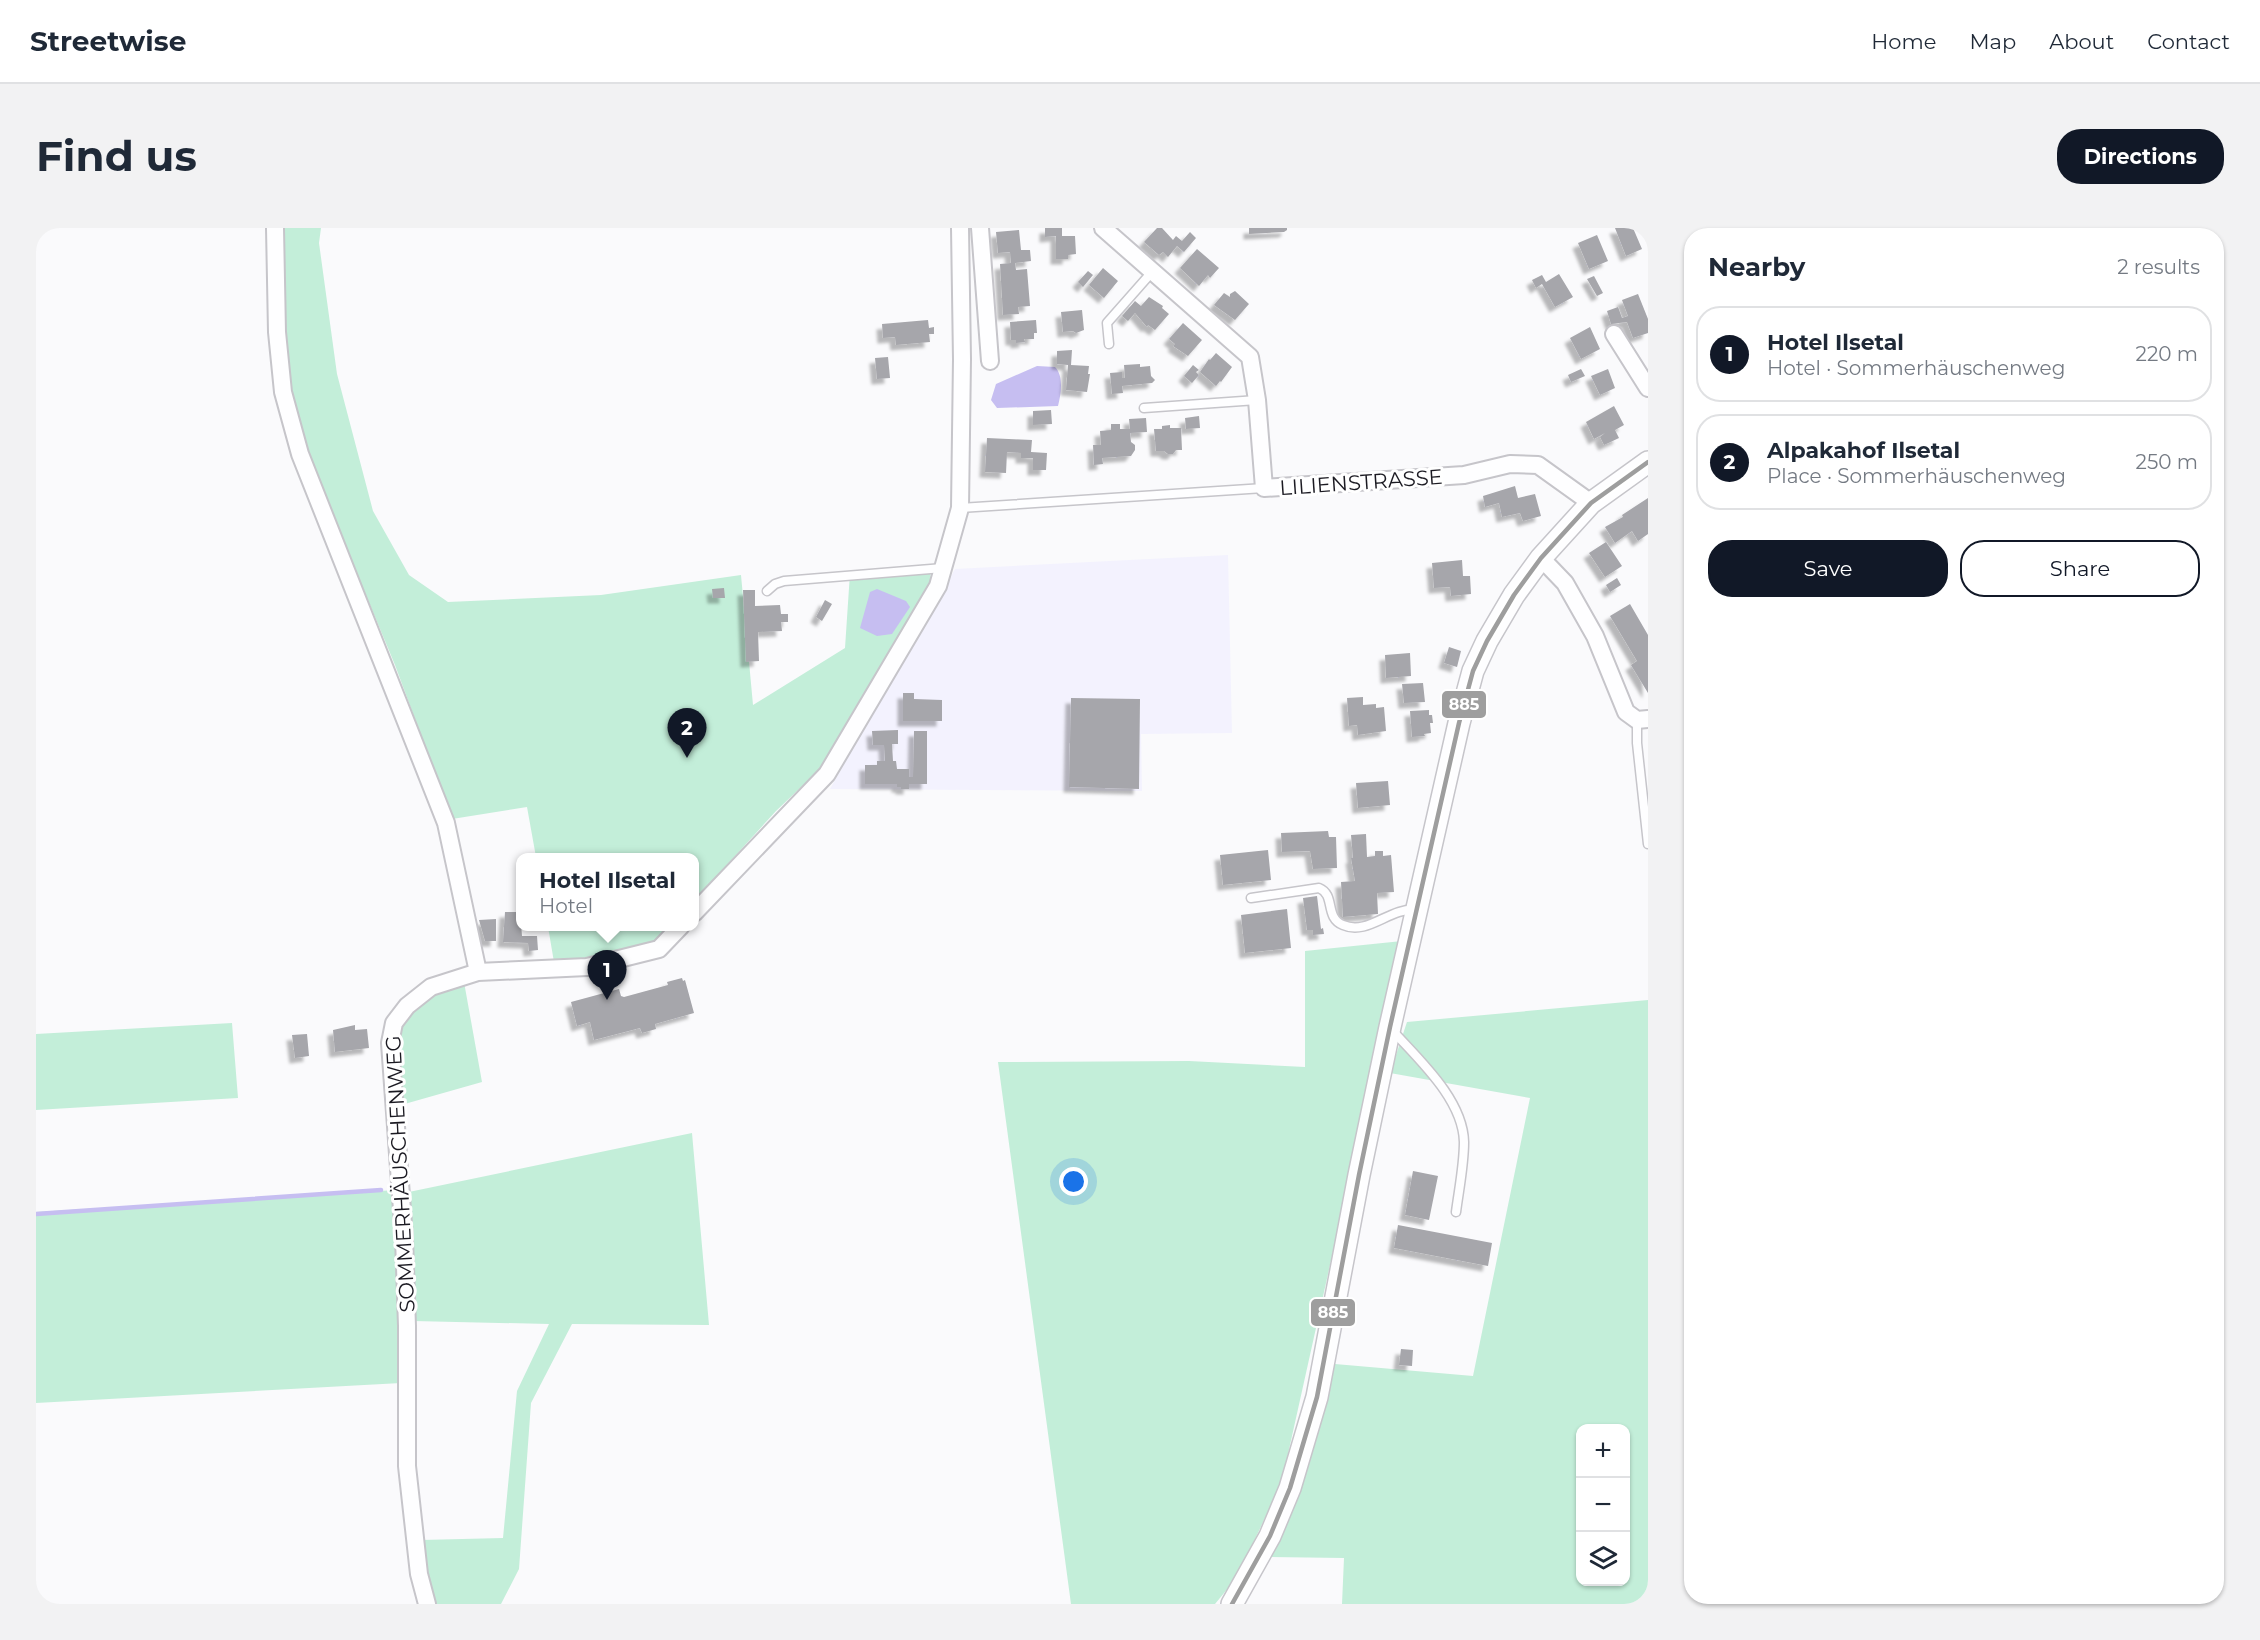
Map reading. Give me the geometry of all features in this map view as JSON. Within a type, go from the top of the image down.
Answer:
[{"type":"street","points":[[275,228],[277,332],[283,392],[300,454],[446,823],[478,972]]},
{"type":"street","points":[[699,908],[827,774],[938,585],[960,508],[962,359],[960,228]]},
{"type":"street","points":[[980,228],[990,361]]},
{"type":"street","name":"LILIENSTRASSE","points":[[1103,228],[1250,357],[1257,400],[1264,488],[1464,475],[1510,464],[1538,465],[1591,503]]},
{"type":"street","points":[[1614,334],[1648,388]]},
{"type":"street","points":[[1232,1604],[1270,1536],[1290,1488],[1317,1397],[1361,1164],[1390,1027],[1459,723],[1473,671],[1487,641],[1514,595],[1541,558],[1591,503],[1648,462]]},
{"type":"street","points":[[1541,558],[1565,583],[1595,636],[1626,712],[1642,720]]},
{"type":"street","name":"SOMMERHÄUSCHENWEG","points":[[427,1604],[419,1574],[407,1466],[407,1326],[404,1238],[390,1043],[394,1023],[407,1006],[431,987],[478,972],[587,967],[659,949],[677,931]]},
{"type":"lane","points":[[1109,344],[1107,323],[1152,272]]},
{"type":"lane","points":[[1144,408],[1257,400]]},
{"type":"lane","points":[[960,508],[1264,488]]},
{"type":"lane","points":[[767,591],[775,584],[784,581],[943,568]]},
{"type":"lane","points":[[1642,720],[1637,742],[1648,844]]},
{"type":"lane","points":[[1251,898],[1319,888],[1326,891],[1330,910],[1335,919],[1342,925],[1352,927],[1377,922],[1398,911],[1417,910]]},
{"type":"lane","points":[[1390,1027],[1445,1089],[1457,1115],[1464,1140],[1456,1212]]},
{"type":"shaded area","points":[[1037,366],[1055,367],[1058,371],[1061,385],[1058,406],[997,408],[991,400],[996,384]]},
{"type":"shaded area","points":[[1228,555],[1232,733],[1141,734],[1142,791],[830,789],[955,569]]},
{"type":"shaded area","points":[[877,589],[906,601],[910,607],[892,634],[877,636],[860,628],[870,592]]},
{"type":"green space","points":[[281,228],[321,228],[319,243],[337,374],[373,511],[409,575],[448,602],[601,595],[741,575],[753,705],[845,648],[850,573],[929,564],[932,587],[888,663],[820,769],[776,811],[699,896],[699,853],[535,853],[527,807],[452,819],[395,665],[307,453],[289,392],[282,332]]},
{"type":"green space","points":[[549,931],[667,931],[656,942],[619,954],[554,962]]},
{"type":"green space","points":[[1402,941],[1282,1481],[1238,1576],[1215,1604],[1071,1604],[998,1062],[1189,1061],[1305,1067],[1305,951]]},
{"type":"green space","points":[[464,982],[482,1082],[401,1105],[394,1042],[401,1023],[432,993]]},
{"type":"green space","points":[[1648,1000],[1648,1604],[1342,1604],[1344,1558],[1269,1557],[1299,1491],[1335,1364],[1473,1376],[1530,1098],[1390,1073],[1407,1022]]},
{"type":"green space","points":[[232,1023],[238,1098],[36,1110],[36,1034]]},
{"type":"green space","points":[[692,1133],[709,1325],[572,1324],[531,1403],[519,1569],[501,1604],[432,1604],[421,1540],[503,1538],[517,1391],[549,1324],[413,1321],[404,1193]]},
{"type":"green space","points":[[396,1190],[401,1383],[36,1403],[36,1212]]},
{"type":"building","points":[[1045,228],[1062,228],[1062,236],[1075,236],[1076,254],[1068,255],[1068,259],[1056,259],[1056,236],[1045,237]]},
{"type":"building","points":[[1157,228],[1162,228],[1173,240],[1176,236],[1182,241],[1190,232],[1196,238],[1184,252],[1177,246],[1168,257],[1163,252],[1159,255],[1144,242]]},
{"type":"building","points":[[1249,228],[1287,228],[1287,230],[1249,234]]},
{"type":"building","points":[[1615,228],[1633,228],[1642,249],[1626,256]]},
{"type":"building","points":[[1019,230],[1021,250],[1030,250],[1031,261],[1015,263],[1016,270],[1027,269],[1030,306],[1018,307],[1019,314],[1003,315],[1000,264],[1011,263],[1010,252],[998,253],[996,232]]},
{"type":"building","points":[[1597,235],[1608,261],[1589,269],[1578,243]]},
{"type":"building","points":[[1197,249],[1219,268],[1210,278],[1208,275],[1199,286],[1180,268]]},
{"type":"building","points":[[1103,268],[1118,281],[1104,298],[1089,285]]},
{"type":"building","points":[[1088,271],[1093,275],[1083,287],[1078,282]]},
{"type":"building","points":[[1559,274],[1573,297],[1555,307],[1542,284],[1536,288],[1532,280],[1542,275],[1546,282]]},
{"type":"building","points":[[1594,276],[1603,293],[1597,296],[1587,279]]},
{"type":"building","points":[[1235,291],[1249,304],[1235,320],[1214,305],[1224,293],[1230,297],[1230,294]]},
{"type":"building","points":[[1638,294],[1648,319],[1648,333],[1633,338],[1627,322],[1611,324],[1607,311],[1618,307],[1622,318],[1628,316],[1622,300]]},
{"type":"building","points":[[1149,297],[1163,306],[1162,308],[1169,314],[1155,330],[1148,325],[1147,327],[1135,313],[1128,321],[1122,316],[1135,301],[1141,306]]},
{"type":"building","points":[[1082,310],[1084,330],[1076,333],[1063,332],[1061,312]]},
{"type":"building","points":[[928,320],[929,328],[934,327],[934,334],[929,334],[930,342],[896,345],[895,337],[883,338],[882,324]]},
{"type":"building","points":[[1036,320],[1037,333],[1034,333],[1034,339],[1024,339],[1025,342],[1016,343],[1016,340],[1011,340],[1010,322]]},
{"type":"building","points":[[1183,323],[1202,340],[1188,356],[1173,346],[1175,344],[1169,339]]},
{"type":"building","points":[[1590,327],[1600,349],[1581,359],[1570,338]]},
{"type":"building","points":[[1072,350],[1071,365],[1089,366],[1087,392],[1066,390],[1068,365],[1057,364],[1057,351]]},
{"type":"building","points":[[1216,353],[1232,367],[1216,386],[1200,372]]},
{"type":"building","points":[[888,357],[890,378],[877,379],[875,358]]},
{"type":"building","points":[[1140,364],[1140,367],[1150,366],[1151,376],[1155,380],[1152,383],[1122,386],[1123,393],[1112,394],[1110,373],[1122,372],[1122,378],[1125,378],[1124,365]]},
{"type":"building","points":[[1193,365],[1199,370],[1196,372],[1199,375],[1192,383],[1184,376]]},
{"type":"building","points":[[1581,369],[1585,376],[1571,382],[1568,375]]},
{"type":"building","points":[[1608,369],[1615,388],[1600,395],[1591,376]]},
{"type":"building","points":[[1614,406],[1624,425],[1615,430],[1619,438],[1604,445],[1600,437],[1605,433],[1594,439],[1586,422]]},
{"type":"building","points":[[1051,410],[1052,424],[1033,425],[1033,411]]},
{"type":"building","points":[[1199,416],[1200,428],[1186,429],[1185,418]]},
{"type":"building","points":[[1146,418],[1147,432],[1130,433],[1131,442],[1135,445],[1131,456],[1102,458],[1103,464],[1094,465],[1093,445],[1101,445],[1100,431],[1111,430],[1111,424],[1120,424],[1120,429],[1130,429],[1129,419]]},
{"type":"building","points":[[1170,425],[1170,428],[1181,428],[1182,450],[1176,450],[1173,454],[1156,451],[1154,429],[1162,429],[1162,426]]},
{"type":"building","points":[[987,438],[1032,440],[1031,452],[1047,453],[1046,470],[1033,470],[1033,458],[1021,458],[1021,453],[1007,452],[1006,473],[985,472]]},
{"type":"building","points":[[1515,486],[1518,498],[1535,494],[1541,516],[1523,521],[1520,513],[1502,517],[1499,503],[1485,507],[1483,496]]},
{"type":"building","points":[[1648,498],[1648,534],[1638,541],[1632,531],[1615,543],[1605,527]]},
{"type":"building","points":[[1606,542],[1622,566],[1605,577],[1589,553]]},
{"type":"building","points":[[1462,560],[1463,576],[1470,576],[1471,594],[1451,596],[1450,587],[1434,588],[1432,563]]},
{"type":"building","points":[[1617,578],[1621,585],[1610,592],[1606,585]]},
{"type":"building","points":[[724,588],[725,598],[713,598],[712,589]]},
{"type":"building","points":[[743,590],[755,590],[755,606],[780,605],[781,614],[788,614],[788,622],[781,622],[782,631],[758,632],[759,661],[746,662]]},
{"type":"building","points":[[825,600],[832,604],[822,621],[816,617]]},
{"type":"building","points":[[1630,604],[1648,635],[1648,693],[1631,665],[1637,661],[1610,616]]},
{"type":"building","points":[[1449,647],[1461,651],[1457,667],[1444,663]]},
{"type":"building","points":[[1410,653],[1411,676],[1386,678],[1385,655]]},
{"type":"building","points":[[1423,683],[1425,702],[1404,703],[1402,684]]},
{"type":"building","points":[[903,693],[914,693],[914,699],[942,700],[942,721],[903,721]]},
{"type":"building","points":[[1363,697],[1363,705],[1376,704],[1376,708],[1384,707],[1386,731],[1358,735],[1357,725],[1349,726],[1347,698]]},
{"type":"building","points":[[1071,698],[1140,699],[1139,789],[1069,787]]},
{"type":"building","points":[[1429,710],[1433,723],[1430,723],[1431,733],[1412,737],[1410,711]]},
{"type":"building","points":[[898,730],[898,744],[892,744],[893,761],[896,761],[897,769],[909,769],[909,777],[913,777],[914,731],[927,731],[927,784],[909,784],[909,789],[901,789],[897,787],[897,784],[865,784],[865,765],[877,765],[877,761],[885,761],[884,745],[873,745],[872,731]]},
{"type":"building","points":[[1388,781],[1390,805],[1358,808],[1356,783]]},
{"type":"building","points":[[1328,831],[1329,837],[1336,837],[1337,868],[1313,869],[1310,851],[1282,852],[1281,833]]},
{"type":"building","points":[[1366,834],[1367,857],[1375,856],[1375,851],[1383,851],[1383,856],[1391,855],[1394,892],[1377,893],[1378,914],[1343,917],[1341,882],[1355,881],[1351,858],[1353,858],[1351,835]]},
{"type":"building","points":[[1268,850],[1271,880],[1223,885],[1220,855]]},
{"type":"building","points":[[1317,896],[1321,929],[1323,928],[1324,934],[1313,935],[1313,930],[1307,930],[1303,898]]},
{"type":"building","points":[[1287,909],[1291,948],[1245,953],[1241,915]]},
{"type":"building","points":[[505,912],[516,912],[516,931],[522,931],[522,936],[537,936],[538,950],[529,951],[528,943],[503,942]]},
{"type":"building","points":[[496,919],[496,941],[485,941],[479,920]]},
{"type":"building","points":[[682,978],[683,981],[685,980],[694,1013],[655,1024],[656,1029],[642,1033],[640,1028],[594,1040],[590,1022],[577,1026],[571,1002],[619,989],[621,996],[624,997],[668,985],[667,982]]},
{"type":"building","points":[[355,1025],[355,1030],[367,1029],[369,1048],[335,1052],[333,1030]]},
{"type":"building","points":[[307,1034],[309,1056],[295,1058],[292,1035]]},
{"type":"building","points":[[1413,1171],[1438,1176],[1429,1220],[1405,1215]]},
{"type":"building","points":[[1398,1225],[1492,1243],[1488,1266],[1394,1248]]},
{"type":"building","points":[[1401,1349],[1413,1350],[1412,1366],[1399,1365]]},
{"type":"waterway","points":[[36,1214],[381,1190]]},
{"type":"transit line","name":"885","points":[[1232,1604],[1270,1536],[1290,1488],[1317,1397],[1390,1027],[1459,723],[1473,671],[1487,641],[1514,595],[1541,558],[1591,503],[1648,462]]},
{"type":"place","name":"Alpakahof Ilsetal","points":[[687,758]]},
{"type":"place","name":"Hotel Ilsetal","points":[[607,1000]]}]
